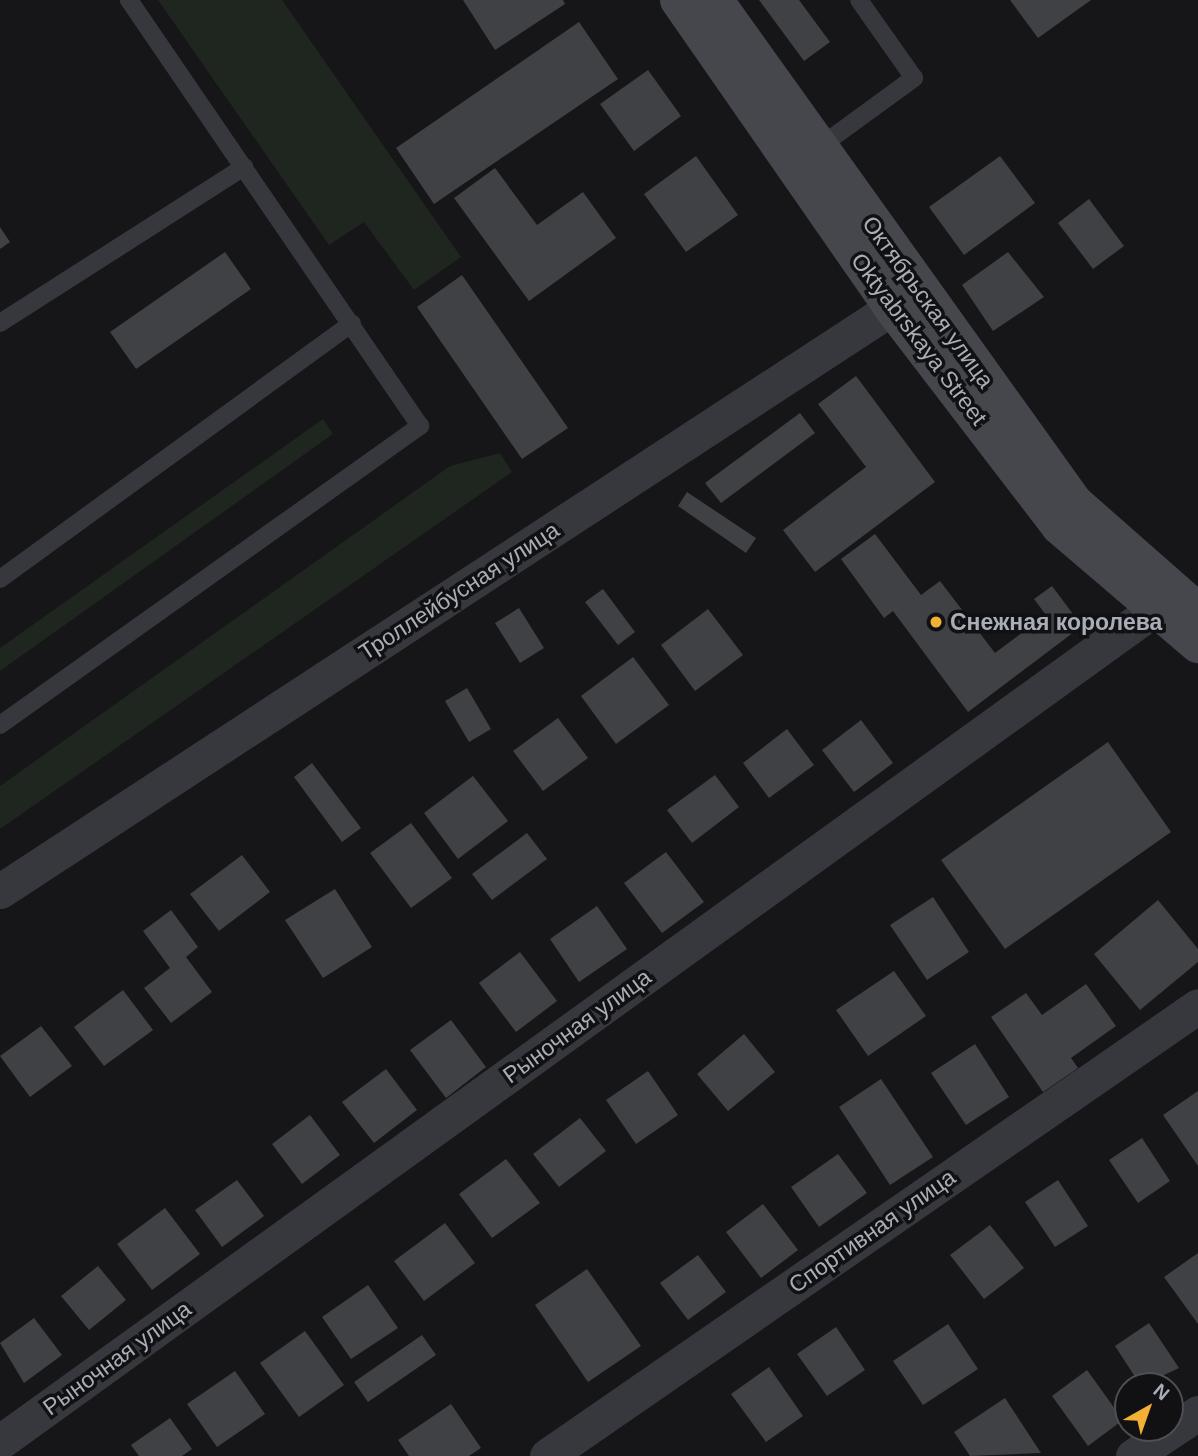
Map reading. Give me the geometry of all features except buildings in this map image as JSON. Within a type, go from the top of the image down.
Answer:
[{"type":"main road","name":"Oktyabrskaya Street","points":[[679,0],[905,298],[1060,526],[1153,610],[1198,644]]},
{"type":"main road","name":"Октябрьская улица","points":[[714,0],[818,148],[905,298],[1074,503],[1198,612]]},
{"type":"street","name":"Троллейбусная улица","points":[[0,891],[905,298]]},
{"type":"street","name":"Рыночная улица","points":[[0,1442],[1153,610]]},
{"type":"street","name":"Спортивная улица","points":[[547,1456],[1198,1006]]},
{"type":"street","points":[[1133,1456],[1198,1413]]},
{"type":"lane","points":[[0,725],[420,426],[129,0]]},
{"type":"lane","points":[[818,148],[914,78],[859,0]]},
{"type":"lane","points":[[0,323],[244,167]]},
{"type":"lane","points":[[0,579],[352,323]]},
{"type":"shaded area","points":[[158,0],[282,0],[461,257],[414,290],[364,222],[329,245]]},
{"type":"shaded area","points":[[323,419],[333,434],[0,671],[0,648]]},
{"type":"shaded area","points":[[500,453],[512,472],[0,829],[0,786],[450,466]]},
{"type":"place","name":"Снежная королева","points":[[936,622]]}]
